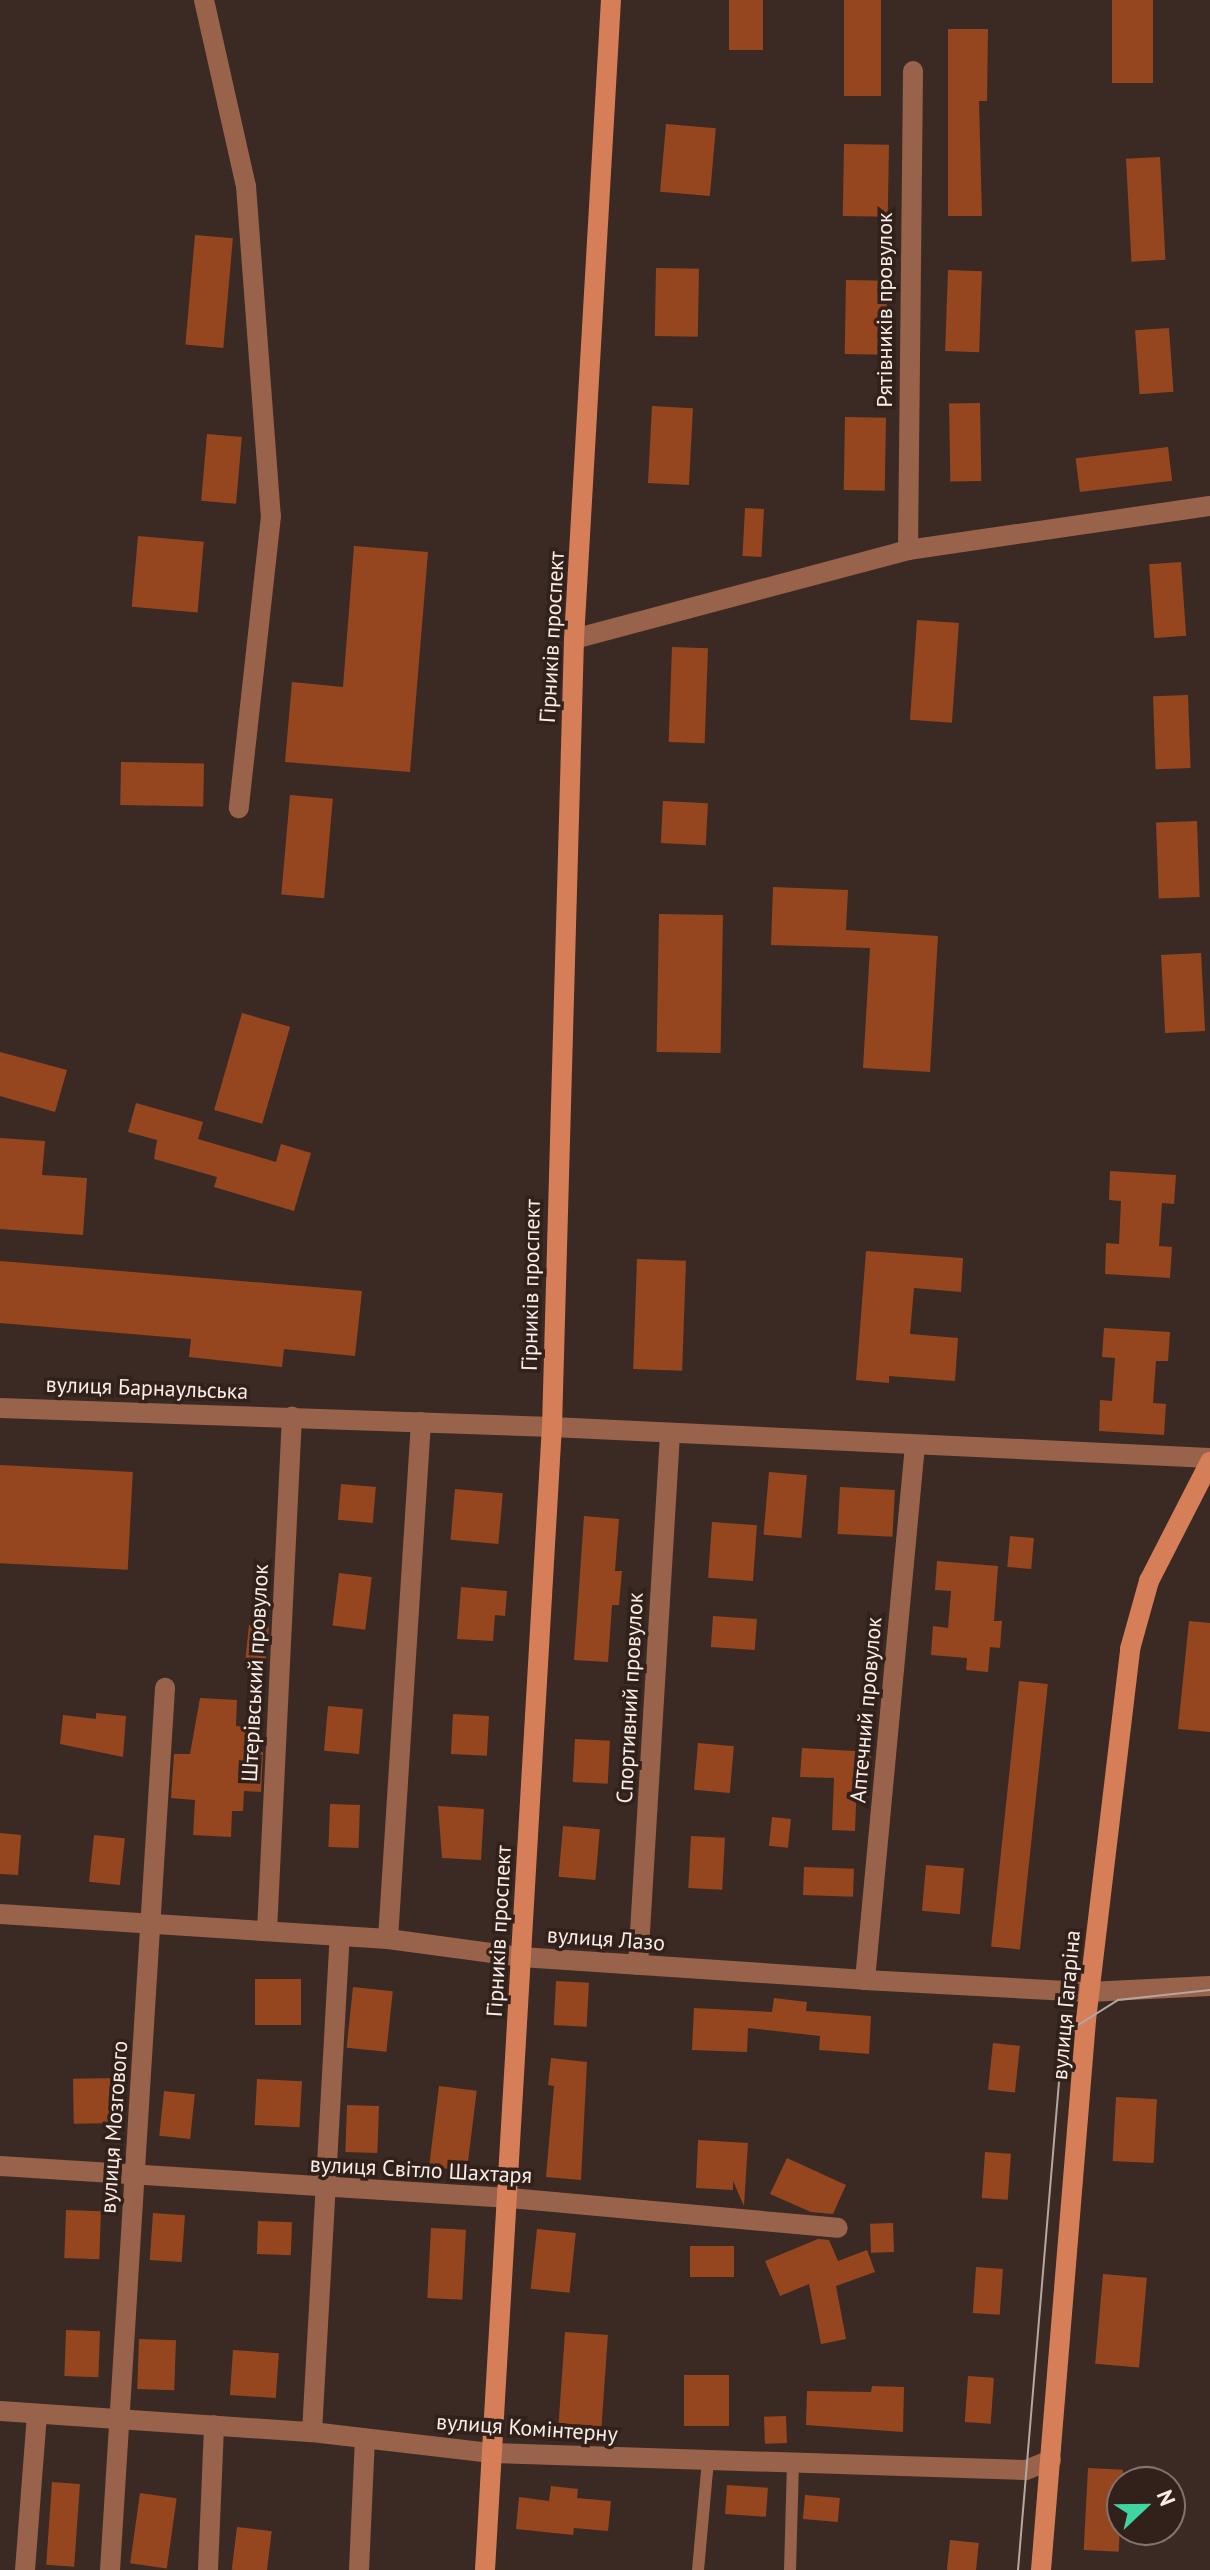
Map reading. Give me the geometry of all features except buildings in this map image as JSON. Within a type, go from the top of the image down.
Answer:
[{"type":"main road","name":"Гірників проспект","points":[[485,2570],[510,2198],[552,1427],[574,639],[611,0]]},
{"type":"main road","name":"вулиця Гагаріна","points":[[1041,2570],[1089,1992],[1130,1649],[1149,1581],[1210,1460]]},
{"type":"street","points":[[204,0],[246,186],[271,516],[239,808]]},
{"type":"street","name":"Рятівників провулок","points":[[908,550],[913,71]]},
{"type":"street","points":[[574,639],[908,550],[1210,506]]},
{"type":"street","name":"вулиця Барнаульська","points":[[0,1408],[552,1427],[1210,1460]]},
{"type":"street","name":"Штерівський провулок","points":[[267,1931],[292,1417]]},
{"type":"street","points":[[388,1939],[421,1422]]},
{"type":"street","name":"Спортивний провулок","points":[[638,1965],[670,1434]]},
{"type":"street","name":"Аптечний провулок","points":[[865,1980],[915,1445]]},
{"type":"street","name":"вулиця Мозгового","points":[[110,2570],[117,2419],[152,1924],[165,1688]]},
{"type":"street","name":"вулиця Лазо","points":[[0,1914],[388,1939],[521,1957],[865,1980],[1089,1992],[1210,1986]]},
{"type":"street","points":[[312,2432],[340,1936]]},
{"type":"street","name":"вулиця Світло Шахтаря","points":[[0,2166],[326,2190],[510,2198],[838,2228]]},
{"type":"street","name":"вулиця Комінтерну","points":[[0,2411],[312,2432],[492,2453],[793,2465],[1026,2470],[1051,2460]]},
{"type":"street","points":[[25,2570],[37,2414]]},
{"type":"street","points":[[208,2570],[214,2425]]},
{"type":"street","points":[[359,2570],[365,2438]]},
{"type":"lane","points":[[698,2570],[708,2461]]},
{"type":"lane","points":[[790,2570],[793,2465]]},
{"type":"tram line","points":[[1018,2570],[1060,2074],[1075,2027],[1118,2000],[1210,1990]]}]
